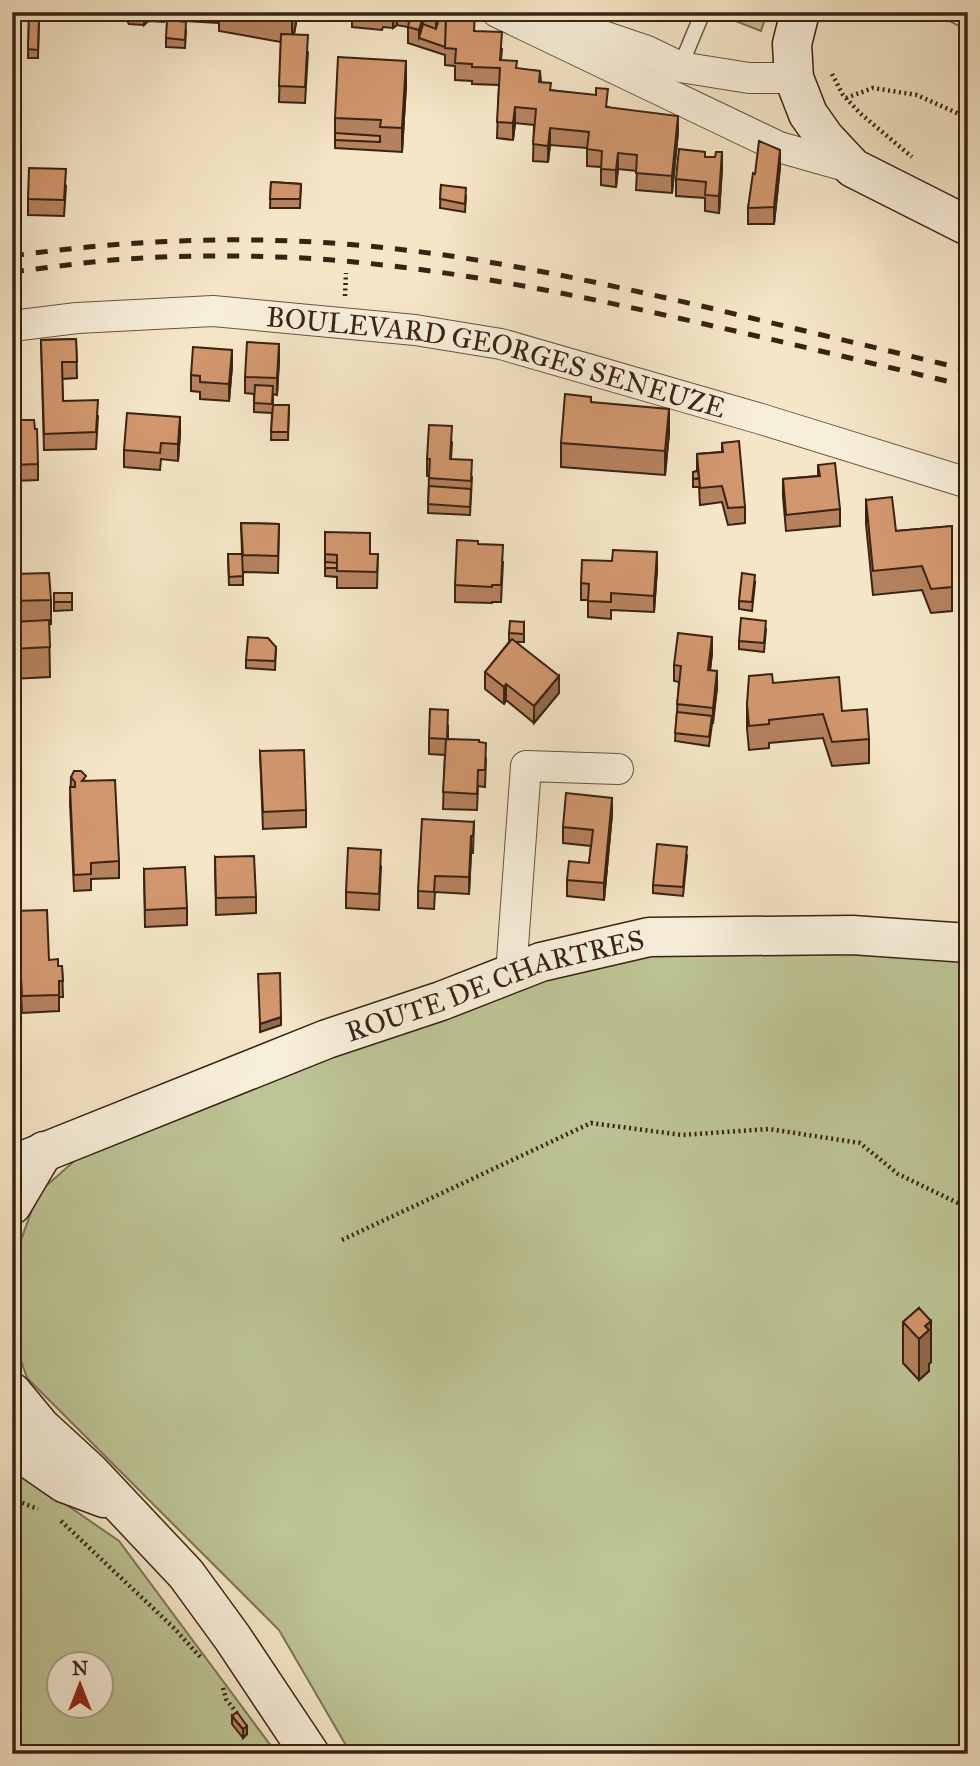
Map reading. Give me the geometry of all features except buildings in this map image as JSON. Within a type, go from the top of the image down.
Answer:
[{"type":"main road","points":[[800,12],[792,44],[811,72],[808,114],[825,138],[853,168],[968,226]]},
{"type":"main road","name":"ROUTE DE CHARTRES","points":[[12,1205],[28,1158],[327,1040],[541,962],[649,937],[852,935],[968,943]]},
{"type":"main road","points":[[12,1392],[41,1427],[90,1472],[186,1574],[232,1637],[310,1754]]},
{"type":"main road","points":[[12,1447],[64,1483],[122,1505]]},
{"type":"street","points":[[499,13],[588,31],[647,51],[680,67],[749,78],[811,72]]},
{"type":"street","points":[[499,13],[779,146],[853,168]]},
{"type":"street","name":"BOULEVARD GEORGES SENEUZE","points":[[12,326],[77,318],[213,311],[415,330],[501,344],[761,419],[968,483]]},
{"type":"street","points":[[511,974],[526,766],[618,769]]},
{"type":"lane","points":[[680,67],[703,12]]},
{"type":"lane","points":[[949,12],[968,22]]},
{"type":"path","points":[[811,72],[846,98],[916,161]]},
{"type":"path","points":[[846,98],[873,88],[916,95],[968,118]]},
{"type":"path","points":[[345,304],[346,273]]},
{"type":"path","points":[[342,1240],[591,1123],[682,1135],[769,1129],[860,1143],[898,1174],[968,1208]]},
{"type":"path","points":[[12,1500],[45,1511]]},
{"type":"path","points":[[55,1516],[175,1629],[203,1659]]},
{"type":"path","points":[[221,1679],[226,1699],[241,1719]]},
{"type":"green space","points":[[712,12],[767,12],[761,31]]},
{"type":"green space","points":[[862,947],[968,960],[968,1754],[351,1754],[279,1630],[27,1378],[12,1334],[12,1265],[38,1193],[89,1148],[503,990],[657,952]]},
{"type":"green space","points":[[12,1467],[119,1541],[277,1754],[12,1754]]},
{"type":"railway","points":[[12,256],[98,246],[227,240],[313,242],[401,249],[490,262],[622,288],[968,370]]},
{"type":"railway","points":[[12,272],[112,260],[208,256],[303,258],[403,267],[602,301],[968,386]]}]
